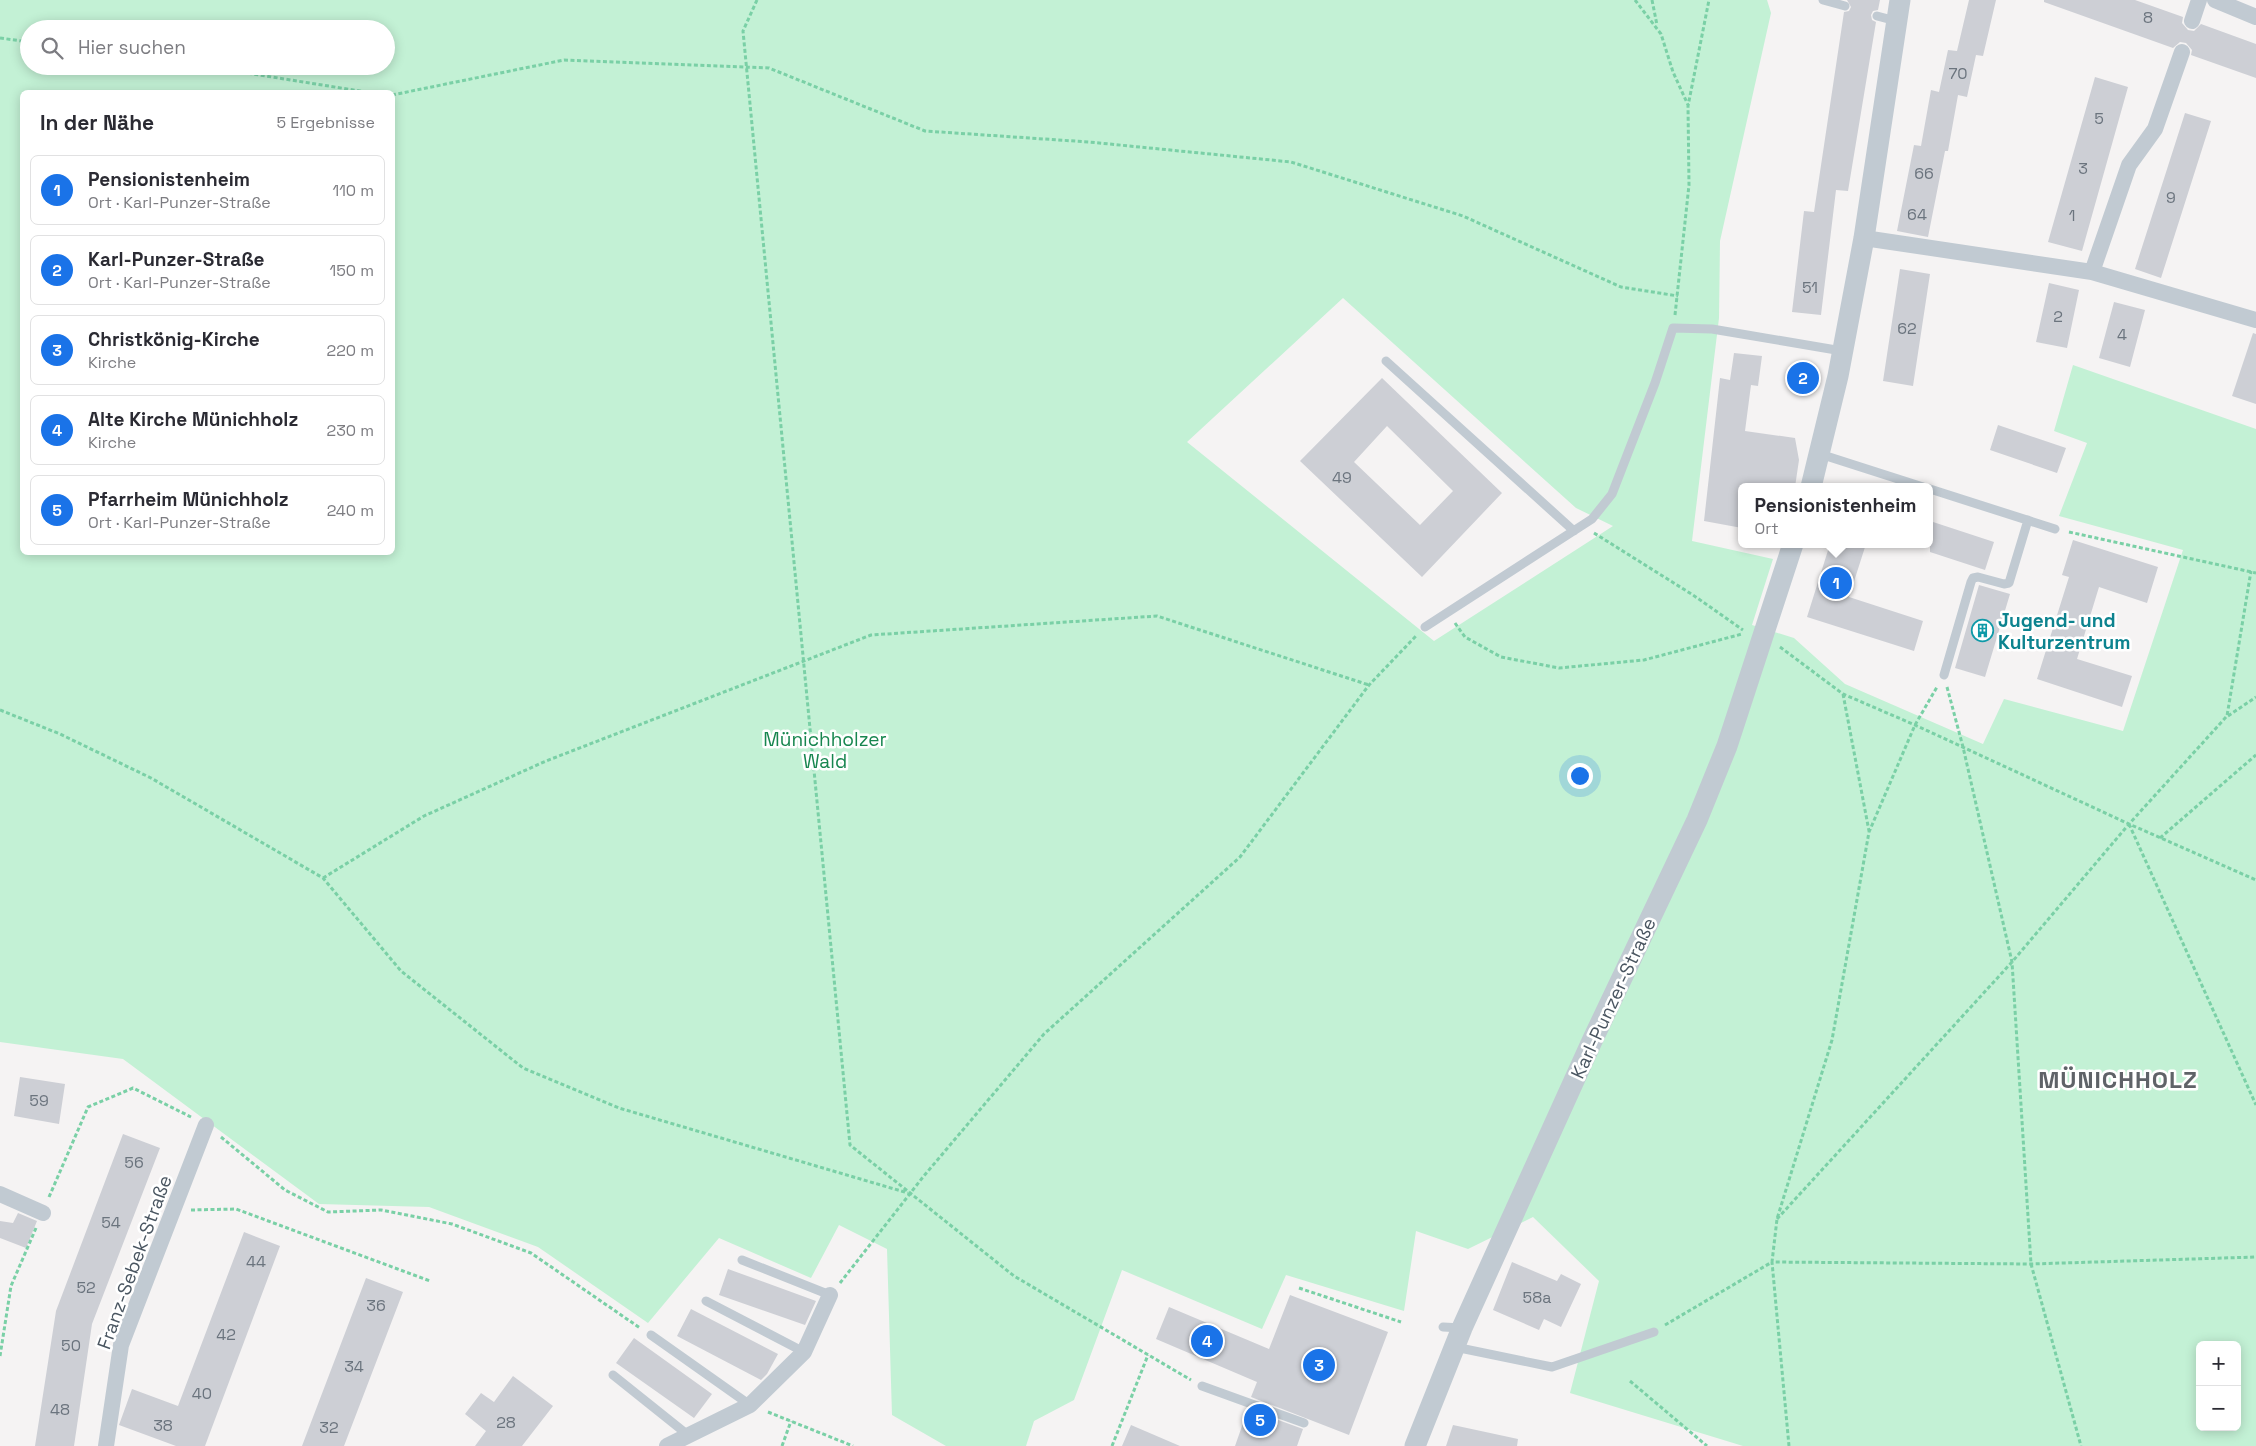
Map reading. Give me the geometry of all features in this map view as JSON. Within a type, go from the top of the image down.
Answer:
[{"type":"street","points":[[1812,483],[1842,351],[1864,238],[1887,18],[1900,0]]},
{"type":"street","points":[[2192,21],[2199,0]]},
{"type":"street","points":[[2214,0],[2256,18]]},
{"type":"street","points":[[2092,272],[2129,165],[2155,129],[2182,52]]},
{"type":"street","points":[[1864,238],[2092,272],[2256,320]]},
{"type":"street","name":"Karl-Punzer-Straße","points":[[1415,1446],[1454,1334],[1697,820],[1727,746],[1791,548]]},
{"type":"street","name":"Franz-Sebek-Straße","points":[[106,1446],[121,1345],[206,1125]]},
{"type":"street","points":[[0,1194],[43,1213]]},
{"type":"street","points":[[668,1446],[750,1405],[804,1352],[830,1295]]},
{"type":"lane","points":[[1823,0],[1845,6]]},
{"type":"lane","points":[[1425,627],[1592,519],[1612,494],[1655,383],[1673,328],[1712,329],[1842,351]]},
{"type":"lane","points":[[1386,361],[1574,531]]},
{"type":"lane","points":[[1820,454],[1911,483]]},
{"type":"lane","points":[[1933,490],[2055,529]]},
{"type":"lane","points":[[1944,674],[1970,582],[1973,578],[1978,578],[2004,584],[2009,583],[2028,520]]},
{"type":"lane","points":[[742,1260],[830,1295]]},
{"type":"lane","points":[[706,1301],[804,1352]]},
{"type":"lane","points":[[1454,1334],[1552,1366],[1654,1332]]},
{"type":"lane","points":[[651,1335],[750,1405]]},
{"type":"lane","points":[[613,1375],[688,1435]]},
{"type":"lane","points":[[1202,1386],[1304,1423]]},
{"type":"path","points":[[757,0],[743,31],[850,1145],[1014,1276],[1202,1386]]},
{"type":"path","points":[[1635,0],[1657,26]]},
{"type":"path","points":[[1652,0],[1657,26],[1688,106]]},
{"type":"path","points":[[1673,328],[1689,185],[1688,106],[1709,0]]},
{"type":"path","points":[[0,38],[20,41]]},
{"type":"path","points":[[395,94],[564,60],[769,68],[925,131],[1089,142],[1291,162],[1463,216],[1621,287],[1678,296]]},
{"type":"path","points":[[260,75],[354,90]]},
{"type":"path","points":[[1447,613],[1465,637],[1501,657],[1559,668],[1644,660],[1746,633],[1693,595],[1583,525]]},
{"type":"path","points":[[2055,529],[2256,573]]},
{"type":"path","points":[[2227,716],[2250,571]]},
{"type":"path","points":[[323,878],[424,816],[546,761],[870,635],[1157,616],[1369,684]]},
{"type":"path","points":[[830,1295],[910,1193],[1044,1034],[1240,857],[1369,684],[1425,627]]},
{"type":"path","points":[[1764,635],[1843,694],[1915,725],[2128,824],[2256,880]]},
{"type":"path","points":[[1789,1446],[1772,1262],[1777,1219],[1832,1040],[1869,832],[1915,725],[1944,674]]},
{"type":"path","points":[[1944,674],[1963,747],[2012,962],[2031,1264],[2081,1446]]},
{"type":"path","points":[[1843,694],[1869,832]]},
{"type":"path","points":[[1777,1219],[2012,962],[2128,824],[2227,716],[2256,697]]},
{"type":"path","points":[[0,710],[60,734],[151,778],[323,878],[401,971],[523,1068],[619,1108],[910,1193]]},
{"type":"path","points":[[2160,838],[2256,755]]},
{"type":"path","points":[[2128,824],[2256,1105]]},
{"type":"path","points":[[173,1211],[236,1209],[430,1281]]},
{"type":"path","points":[[452,1224],[531,1253],[651,1335]]},
{"type":"path","points":[[1654,1332],[1772,1262],[2031,1264],[2256,1258]]},
{"type":"path","points":[[1299,1288],[1401,1322]]},
{"type":"path","points":[[1112,1446],[1148,1354]]},
{"type":"path","points":[[1630,1382],[1707,1446]]},
{"type":"path","points":[[750,1405],[853,1446]]},
{"type":"path","points":[[782,1446],[791,1421]]},
{"type":"green space","name":"Münichholzer Wald","points":[[0,0],[1767,0],[1771,13],[1720,241],[1719,318],[1692,541],[1773,559],[1752,625],[1794,638],[1845,684],[1983,744],[2004,699],[2123,731],[2183,550],[2059,516],[2087,443],[2054,431],[2073,365],[2256,429],[2256,1446],[1743,1446],[1570,1393],[1599,1281],[1533,1217],[1468,1249],[1416,1231],[1404,1311],[1286,1275],[1262,1329],[1122,1270],[1074,1400],[1034,1421],[1026,1446],[946,1446],[892,1415],[887,1249],[839,1225],[811,1278],[719,1238],[648,1323],[538,1247],[429,1207],[319,1204],[123,1059],[0,1042]],"holes":[[[1343,298],[1576,508],[1613,526],[1434,641],[1187,442]]]},
{"type":"building","points":[[1847,0],[1880,0],[1878,10],[1873,11],[1871,15],[1872,20],[1876,22],[1848,191],[1836,190],[1821,315],[1792,312],[1804,211],[1814,212],[1844,12],[1849,11],[1851,7]]},
{"type":"building","points":[[1969,0],[1996,0],[1983,56],[1976,55],[1967,97],[1958,95],[1948,151],[1945,151],[1928,237],[1897,231],[1914,145],[1921,146],[1931,90],[1939,92],[1948,50],[1957,51]]},
{"type":"building","points":[[2044,0],[2135,0],[2183,17],[2182,23],[2188,30],[2194,31],[2201,24],[2256,44],[2256,78],[2191,55],[2192,50],[2186,43],[2180,42],[2173,48],[2044,2]]},
{"type":"building","points":[[2095,77],[2128,87],[2082,251],[2048,242]]},
{"type":"building","points":[[2185,113],[2211,121],[2161,278],[2135,269]]},
{"type":"building","points":[[1900,269],[1930,274],[1913,386],[1883,381]]},
{"type":"building","points":[[2049,283],[2079,290],[2067,348],[2036,342]]},
{"type":"building","points":[[2114,302],[2145,310],[2130,367],[2099,358]]},
{"type":"building","points":[[2253,333],[2256,334],[2256,404],[2232,396]]},
{"type":"building","points":[[1734,353],[1762,356],[1758,386],[1751,385],[1745,431],[1795,438],[1799,460],[1796,483],[1738,483],[1738,527],[1704,521],[1720,378],[1730,380]]},
{"type":"building","points":[[1382,378],[1502,493],[1422,577],[1300,461]],"holes":[[[1387,426],[1453,491],[1420,525],[1354,462]]]},
{"type":"building","points":[[1998,425],[2066,448],[2057,473],[1990,450]]},
{"type":"building","points":[[1933,522],[1994,542],[1985,570],[1930,552],[1930,548],[1933,548]]},
{"type":"building","points":[[2073,540],[2158,567],[2147,603],[2099,587],[2077,659],[2132,676],[2122,707],[2037,679],[2069,577],[2062,575]]},
{"type":"building","points":[[1829,548],[1865,548],[1849,597],[1923,621],[1914,651],[1807,617]]},
{"type":"building","name":"Jugend- und Kulturzentrum","points":[[1979,585],[2010,594],[1985,677],[1955,668]]},
{"type":"building","points":[[20,1077],[65,1084],[59,1124],[14,1116]]},
{"type":"building","points":[[123,1134],[160,1148],[92,1324],[74,1446],[35,1446],[56,1311]]},
{"type":"building","points":[[18,1213],[37,1221],[26,1248],[0,1238],[0,1221],[13,1223]]},
{"type":"building","points":[[244,1232],[280,1246],[205,1446],[176,1446],[119,1425],[132,1389],[178,1406]]},
{"type":"building","points":[[1512,1262],[1557,1281],[1561,1274],[1581,1284],[1561,1327],[1544,1319],[1539,1330],[1493,1310]]},
{"type":"building","points":[[728,1269],[816,1301],[805,1325],[719,1295]]},
{"type":"building","points":[[366,1278],[403,1292],[344,1446],[302,1446]]},
{"type":"building","points":[[1290,1295],[1388,1332],[1349,1435],[1251,1397],[1257,1382],[1156,1339],[1169,1307],[1269,1349]]},
{"type":"building","points":[[691,1309],[778,1354],[767,1374],[761,1380],[677,1336]]},
{"type":"building","points":[[634,1338],[712,1394],[694,1418],[616,1363]]},
{"type":"building","points":[[513,1376],[553,1406],[522,1446],[475,1446],[486,1431],[465,1414],[481,1393],[494,1402]]},
{"type":"building","points":[[1248,1409],[1303,1429],[1297,1446],[1235,1446]]},
{"type":"building","points":[[1131,1425],[1180,1446],[1122,1446]]},
{"type":"building","points":[[1453,1425],[1518,1439],[1517,1446],[1446,1446]]},
{"type":"place","name":"Karl-Punzer-Straße","points":[[1803,378]]},
{"type":"place","name":"Pensionistenheim","points":[[1836,583]]},
{"type":"place","name":"Jugend- und Kulturzentrum","points":[[1982,631]]},
{"type":"place","name":"Alte Kirche Münichholz","points":[[1207,1341]]},
{"type":"place","name":"Christkönig-Kirche","points":[[1319,1365]]},
{"type":"place","name":"Pfarrheim Münichholz","points":[[1260,1420]]},
{"type":"district","name":"MÜNICHHOLZ","points":[[2118,1080]]}]
